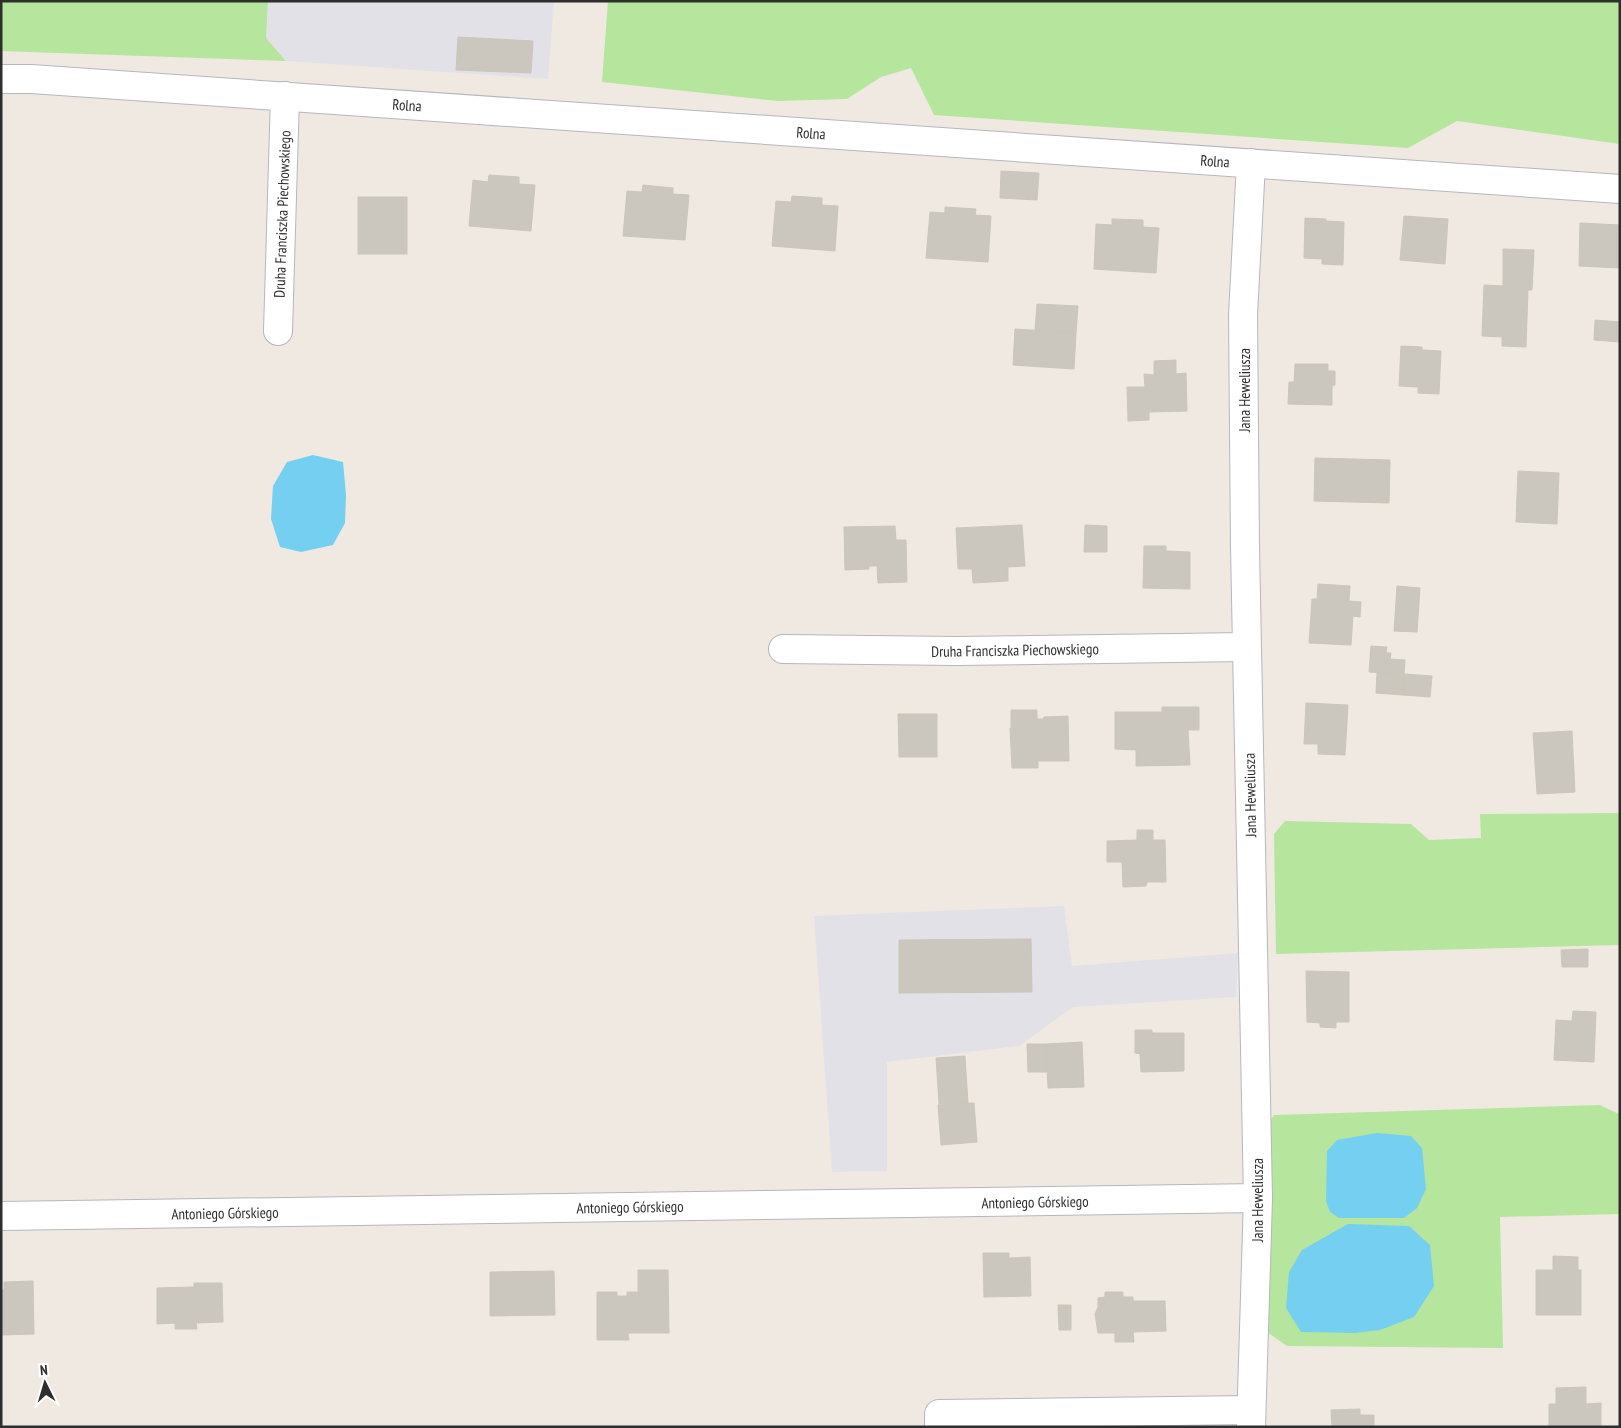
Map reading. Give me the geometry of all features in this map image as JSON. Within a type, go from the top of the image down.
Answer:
[{"type":"street","name":"Rolna","points":[[1,79],[31,79],[286,96],[1620,189]]},
{"type":"street","name":"Druha Franciszka Piechowskiego","points":[[278,331],[286,96]]},
{"type":"street","name":"Jana Heweliusza","points":[[1250,163],[1243,314],[1246,647],[1258,1198],[1250,1419]]},
{"type":"street","name":"Druha Franciszka Piechowskiego","points":[[783,649],[956,651],[1246,647]]},
{"type":"street","name":"Antoniego Górskiego","points":[[1,1216],[1258,1198]]},
{"type":"street","points":[[939,1427],[939,1414],[1250,1419]]},
{"type":"shaded area","points":[[268,1],[554,1],[548,79],[286,61],[266,38]]},
{"type":"shaded area","points":[[1064,906],[1072,966],[1238,953],[1236,997],[1073,1007],[1019,1046],[887,1062],[887,1171],[832,1172],[814,916]]},
{"type":"green space","points":[[1,1],[268,1],[266,38],[286,61],[1,51]]},
{"type":"green space","points":[[608,1],[1620,1],[1620,144],[1457,121],[1408,148],[934,115],[911,68],[881,77],[847,99],[778,101],[602,82]]},
{"type":"green space","points":[[1620,813],[1619,945],[1276,954],[1274,834],[1285,821],[1411,824],[1429,840],[1481,838],[1480,814]]},
{"type":"green space","points":[[1600,1105],[1619,1114],[1620,1214],[1500,1217],[1503,1348],[1287,1346],[1267,1332],[1264,1130],[1274,1115]]},
{"type":"water","points":[[313,455],[343,462],[346,495],[345,523],[333,545],[301,552],[280,547],[271,519],[273,486],[287,462]]},
{"type":"water","points":[[1377,1133],[1411,1136],[1422,1148],[1426,1189],[1417,1208],[1404,1218],[1339,1218],[1330,1212],[1326,1201],[1327,1151],[1337,1140]]},
{"type":"water","points":[[1348,1224],[1409,1226],[1430,1245],[1434,1286],[1414,1317],[1380,1330],[1355,1333],[1301,1332],[1286,1308],[1289,1272],[1302,1250]]},
{"type":"building","points":[[458,37],[533,41],[531,73],[456,70]]},
{"type":"building","points":[[1001,171],[1039,173],[1037,200],[1000,198]]},
{"type":"building","points":[[489,175],[519,177],[519,184],[535,185],[531,231],[469,226],[473,180],[488,182]]},
{"type":"building","points":[[643,185],[673,188],[673,194],[689,195],[685,240],[623,236],[627,191],[642,192]]},
{"type":"building","points":[[792,196],[822,198],[822,205],[838,206],[835,251],[772,246],[776,201],[791,202]]},
{"type":"building","points":[[358,197],[407,197],[407,254],[358,254]]},
{"type":"building","points":[[945,207],[976,209],[975,215],[991,216],[988,262],[926,258],[930,212],[945,213]]},
{"type":"building","points":[[1404,216],[1448,219],[1445,264],[1400,260]]},
{"type":"building","points":[[1305,218],[1344,222],[1343,265],[1322,264],[1322,259],[1304,258]]},
{"type":"building","points":[[1112,219],[1143,220],[1143,227],[1159,228],[1156,273],[1094,269],[1096,224],[1112,225]]},
{"type":"building","points":[[1580,223],[1620,225],[1620,268],[1579,266]]},
{"type":"building","points":[[1503,249],[1534,250],[1532,290],[1528,290],[1526,347],[1502,346],[1502,337],[1482,336],[1484,285],[1503,286]]},
{"type":"building","points":[[1037,304],[1078,306],[1076,333],[1035,330]]},
{"type":"building","points":[[1595,320],[1620,322],[1620,342],[1594,340]]},
{"type":"building","points":[[1015,329],[1076,333],[1074,369],[1013,365]]},
{"type":"building","points":[[1401,346],[1422,347],[1422,350],[1441,351],[1439,394],[1418,393],[1418,387],[1399,386]]},
{"type":"building","points":[[1176,360],[1176,374],[1186,373],[1187,411],[1149,412],[1149,420],[1128,421],[1127,387],[1145,387],[1144,374],[1154,375],[1154,361]]},
{"type":"building","points":[[1295,364],[1328,364],[1328,371],[1335,371],[1335,385],[1332,386],[1332,405],[1288,404],[1289,382],[1294,382]]},
{"type":"building","points":[[1315,458],[1390,460],[1389,503],[1314,501]]},
{"type":"building","points":[[1518,471],[1559,473],[1557,524],[1516,522]]},
{"type":"building","points":[[1022,525],[1025,566],[1008,567],[1008,581],[973,583],[972,569],[958,569],[956,528]]},
{"type":"building","points":[[1085,525],[1107,526],[1107,552],[1084,552]]},
{"type":"building","points":[[895,526],[896,540],[906,540],[907,582],[878,583],[877,566],[869,566],[869,569],[845,570],[844,527]]},
{"type":"building","points":[[1144,546],[1166,546],[1166,551],[1190,552],[1190,589],[1143,588]]},
{"type":"building","points":[[1318,584],[1350,586],[1349,601],[1361,602],[1360,617],[1353,616],[1351,645],[1309,643],[1312,599],[1317,599]]},
{"type":"building","points":[[1397,586],[1420,588],[1417,632],[1394,631]]},
{"type":"building","points":[[1371,646],[1387,647],[1386,653],[1391,653],[1390,659],[1405,660],[1404,674],[1369,672]]},
{"type":"building","points":[[1377,673],[1404,674],[1403,695],[1376,693]]},
{"type":"building","points":[[1404,674],[1432,676],[1430,697],[1403,695]]},
{"type":"building","points":[[1306,703],[1348,705],[1345,755],[1318,754],[1318,744],[1304,744]]},
{"type":"building","points":[[1162,707],[1199,707],[1199,730],[1188,730],[1190,765],[1136,766],[1136,750],[1115,749],[1115,712],[1162,712]]},
{"type":"building","points":[[1011,710],[1037,710],[1037,719],[1068,716],[1069,761],[1038,761],[1038,768],[1012,768]]},
{"type":"building","points":[[898,714],[937,714],[937,757],[899,757]]},
{"type":"building","points":[[1572,731],[1575,792],[1537,794],[1533,733]]},
{"type":"building","points":[[1137,830],[1153,830],[1153,840],[1165,840],[1166,882],[1147,882],[1146,886],[1123,887],[1122,862],[1107,862],[1107,841],[1137,840]]},
{"type":"building","points":[[1031,939],[1032,992],[899,993],[899,940]]},
{"type":"building","points":[[1588,949],[1588,967],[1562,967],[1561,950]]},
{"type":"building","points":[[1306,971],[1349,972],[1349,1022],[1336,1022],[1336,1028],[1320,1027],[1320,1023],[1307,1022]]},
{"type":"building","points":[[1573,1011],[1596,1012],[1594,1062],[1554,1060],[1556,1020],[1572,1021]]},
{"type":"building","points":[[1135,1030],[1152,1030],[1152,1033],[1184,1033],[1184,1071],[1141,1072],[1140,1054],[1135,1053]]},
{"type":"building","points":[[1082,1042],[1084,1087],[1048,1088],[1046,1044]]},
{"type":"building","points":[[1027,1044],[1046,1044],[1047,1072],[1028,1072]]},
{"type":"building","points":[[965,1056],[968,1103],[939,1104],[936,1058]]},
{"type":"building","points":[[974,1103],[977,1142],[941,1145],[938,1105]]},
{"type":"building","points":[[983,1253],[1009,1253],[1009,1258],[1030,1257],[1031,1296],[984,1297]]},
{"type":"building","points":[[1553,1256],[1578,1257],[1578,1270],[1581,1270],[1581,1315],[1536,1315],[1536,1270],[1553,1270]]},
{"type":"building","points":[[638,1270],[668,1270],[669,1333],[628,1333],[629,1340],[597,1340],[597,1292],[617,1292],[617,1296],[627,1296],[627,1292],[638,1292]]},
{"type":"building","points":[[554,1271],[555,1315],[490,1316],[490,1272]]},
{"type":"building","points":[[33,1281],[34,1334],[1,1335],[1,1290],[4,1290],[4,1282]]},
{"type":"building","points":[[194,1283],[222,1283],[223,1322],[196,1323],[197,1329],[175,1329],[175,1323],[157,1324],[157,1288],[194,1287]]},
{"type":"building","points":[[1105,1292],[1123,1292],[1123,1297],[1133,1297],[1133,1301],[1165,1301],[1166,1331],[1133,1332],[1134,1342],[1115,1342],[1115,1333],[1098,1333],[1095,1314],[1098,1307],[1098,1298],[1105,1297]]},
{"type":"building","points":[[1058,1305],[1071,1305],[1071,1330],[1059,1330]]},
{"type":"building","points":[[1586,1387],[1586,1404],[1601,1403],[1601,1427],[1549,1427],[1549,1404],[1556,1404],[1556,1388]]},
{"type":"building","points":[[1360,1409],[1360,1415],[1374,1415],[1374,1427],[1332,1427],[1331,1410]]}]
